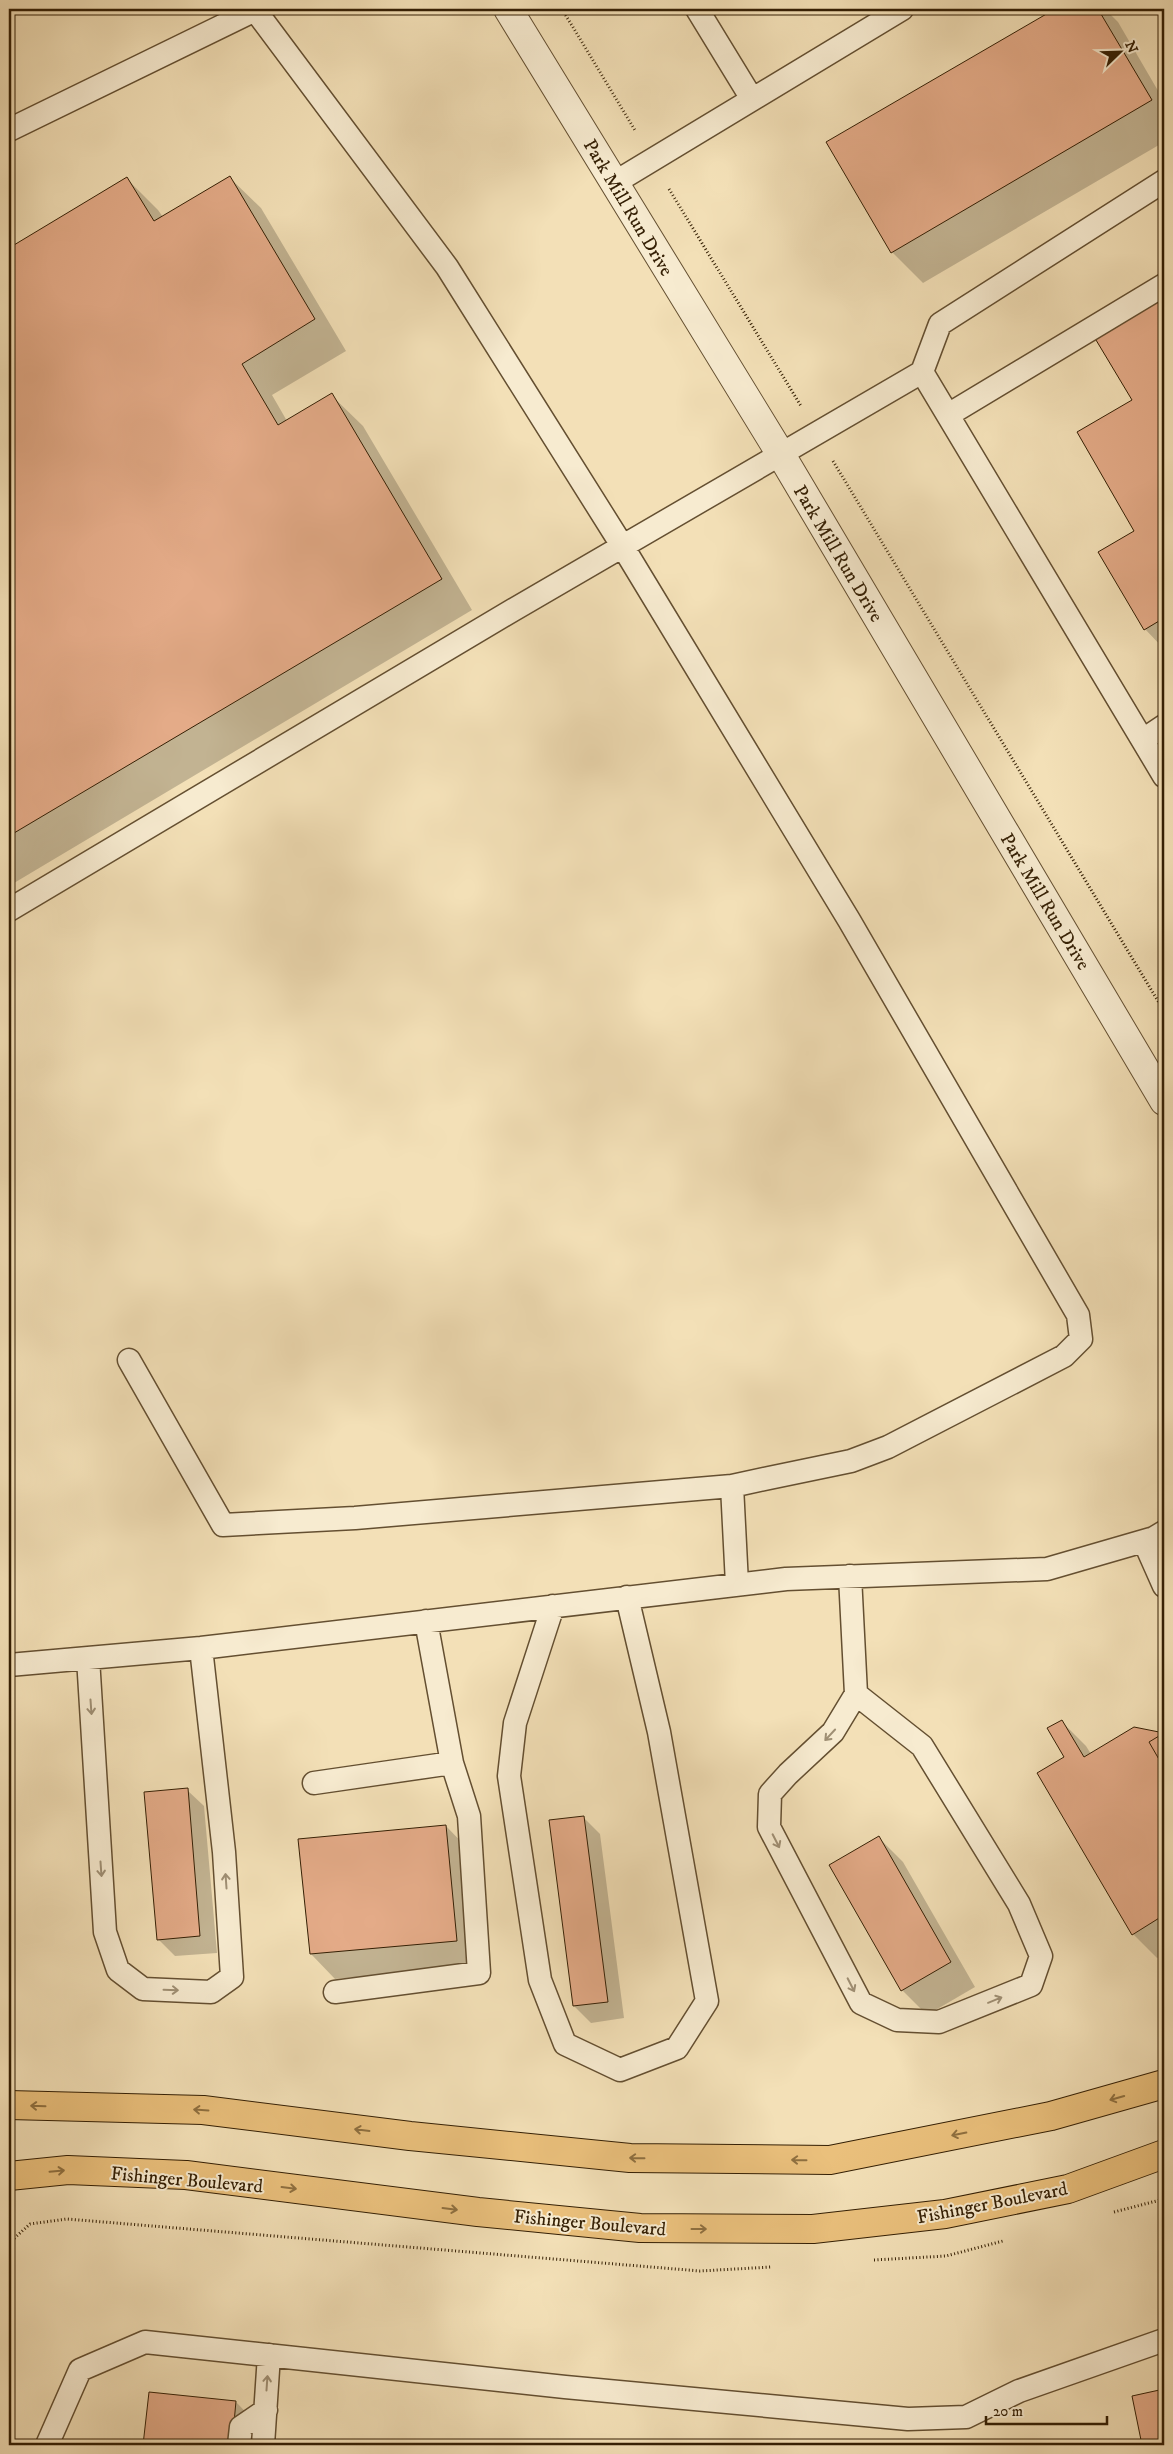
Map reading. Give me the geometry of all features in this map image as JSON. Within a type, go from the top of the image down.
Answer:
[{"type":"main road","points":[[9,2105],[202,2110],[410,2136],[630,2158],[830,2160],[1051,2116],[1164,2084]]},
{"type":"main road","name":"Fishinger Boulevard","points":[[9,2176],[68,2170],[186,2175],[478,2212],[640,2228],[813,2230],[945,2214],[1068,2189],[1164,2154]]},
{"type":"street","name":"Park Mill Run Drive","points":[[508,9],[1157,1072],[1164,1101]]},
{"type":"lane","points":[[697,9],[752,99]]},
{"type":"lane","points":[[614,183],[902,9]]},
{"type":"lane","points":[[9,130],[255,10],[447,267],[623,547],[850,920],[1074,1306],[1078,1315],[1081,1339],[1064,1356],[888,1447],[851,1461],[732,1486],[355,1518],[223,1525],[129,1360]]},
{"type":"lane","points":[[9,910],[513,610],[922,372],[940,324],[1164,181]]},
{"type":"lane","points":[[948,416],[1164,286]]},
{"type":"lane","points":[[922,372],[1164,776]]},
{"type":"lane","points":[[1143,740],[1164,726]]},
{"type":"lane","points":[[732,1486],[737,1584]]},
{"type":"lane","points":[[9,1665],[201,1648],[786,1579],[1047,1569],[1154,1536],[1164,1586]]},
{"type":"lane","points":[[850,1576],[856,1694],[833,1732],[788,1774],[770,1794],[769,1827],[861,2003],[897,2020],[939,2022],[1031,1985],[1041,1956],[1019,1904],[922,1746],[856,1694]]},
{"type":"lane","points":[[553,1606],[516,1723],[509,1776],[540,1980],[565,2044],[620,2070],[678,2048],[707,2001],[659,1732],[627,1597]]},
{"type":"lane","points":[[335,1992],[479,1974],[469,1816],[452,1763],[426,1621]]},
{"type":"lane","points":[[88,1658],[105,1932],[118,1970],[143,1990],[211,1992],[232,1977],[224,1852],[201,1648]]},
{"type":"lane","points":[[314,1783],[452,1763]]},
{"type":"lane","points":[[47,2445],[80,2370],[145,2342],[565,2388],[908,2419],[966,2417],[1019,2391],[1164,2340]]},
{"type":"lane","points":[[263,2445],[269,2355]]},
{"type":"lane","points":[[239,2445],[241,2427],[266,2410]]},
{"type":"path","points":[[562,9],[1164,1011]]},
{"type":"building","points":[[1055,9],[1098,9],[1152,100],[891,253],[826,142]]},
{"type":"building","points":[[230,176],[315,319],[242,364],[278,425],[332,393],[442,579],[9,836],[9,248],[127,177],[154,221]]},
{"type":"building","points":[[1164,293],[1164,618],[1144,630],[1098,552],[1134,531],[1077,432],[1132,400],[1093,335]]},
{"type":"building","points":[[1062,1720],[1084,1757],[1134,1727],[1164,1733],[1164,1915],[1132,1935],[1037,1773],[1064,1757],[1047,1728]]},
{"type":"building","points":[[1164,1733],[1164,1768],[1149,1742]]},
{"type":"building","points":[[188,1788],[200,1936],[157,1940],[144,1792]]},
{"type":"building","points":[[584,1816],[608,2002],[573,2006],[549,1820]]},
{"type":"building","points":[[446,1825],[457,1941],[310,1954],[298,1839]]},
{"type":"building","points":[[879,1836],[951,1962],[901,1991],[829,1865]]},
{"type":"building","points":[[1164,2389],[1164,2445],[1142,2445],[1132,2396]]},
{"type":"building","points":[[149,2392],[236,2401],[232,2445],[143,2445]]}]
